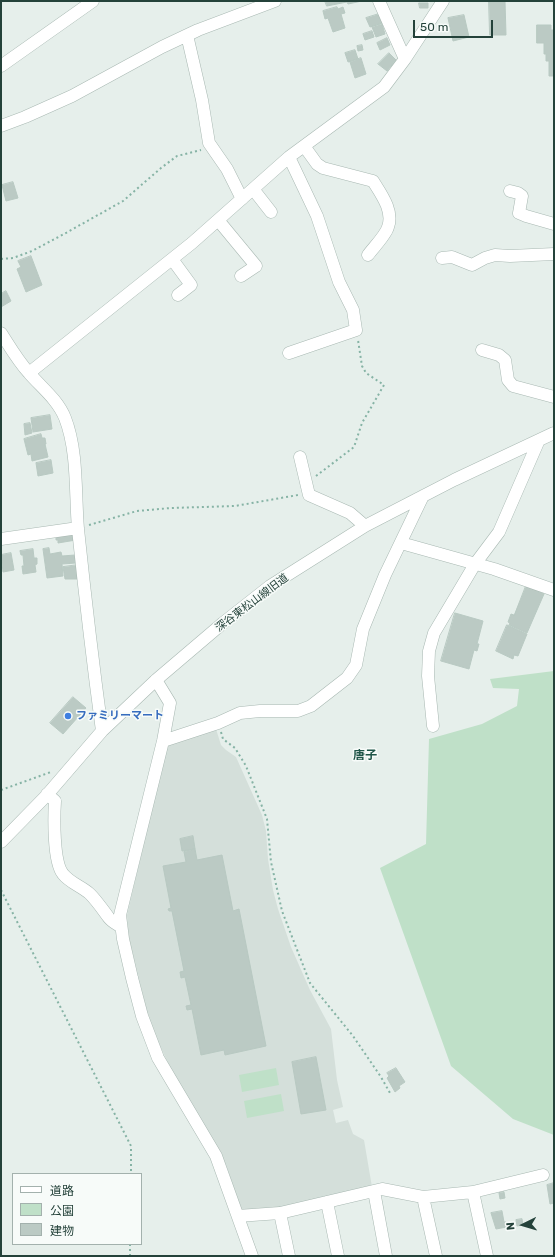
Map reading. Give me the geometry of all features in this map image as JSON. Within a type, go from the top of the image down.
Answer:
[{"type":"street","points":[[1,66],[93,1]]},
{"type":"street","points":[[1,126],[72,96],[187,35],[274,1]]},
{"type":"street","points":[[379,1],[405,58]]},
{"type":"street","points":[[29,373],[172,259],[289,157],[384,87],[443,1]]},
{"type":"street","points":[[187,35],[202,100],[209,143],[227,169],[242,198]]},
{"type":"street","points":[[304,146],[317,164],[322,168],[373,181],[384,199],[390,215],[388,228],[368,255]]},
{"type":"street","points":[[289,157],[317,216],[339,282],[353,310],[356,330],[289,353]]},
{"type":"street","points":[[253,189],[271,212]]},
{"type":"street","points":[[510,191],[518,193],[522,196],[519,213],[554,224]]},
{"type":"street","points":[[218,220],[256,266],[242,276]]},
{"type":"street","points":[[442,258],[452,257],[472,265],[485,258],[495,255],[510,256],[554,254]]},
{"type":"street","points":[[172,259],[191,286],[178,295]]},
{"type":"street","points":[[1,333],[29,373],[53,399],[64,416],[70,431],[78,528],[102,731]]},
{"type":"street","points":[[482,350],[499,355],[505,360],[508,380],[513,386],[554,396]]},
{"type":"street","name":"深谷東松山線旧道","points":[[1,842],[47,794],[102,731],[156,680],[223,623],[270,586],[365,526],[423,496],[554,433]]},
{"type":"street","points":[[433,726],[428,676],[429,651],[434,633],[475,564],[499,532],[539,440]]},
{"type":"street","points":[[300,457],[308,489],[350,513],[365,526]]},
{"type":"street","points":[[163,741],[218,724],[240,713],[260,711],[298,711],[311,706],[347,678],[356,665],[363,629],[385,574],[423,496]]},
{"type":"street","points":[[1,539],[78,528]]},
{"type":"street","points":[[401,542],[554,590]]},
{"type":"street","points":[[156,680],[170,703],[163,741],[120,915],[122,939],[140,1008],[158,1058],[216,1156],[252,1256]]},
{"type":"street","points":[[47,794],[55,801],[53,819],[56,847],[61,872],[69,880],[85,889],[110,919],[121,927]]},
{"type":"street","points":[[238,1216],[280,1213],[382,1189],[423,1197],[473,1192],[543,1175]]},
{"type":"street","points":[[374,1191],[386,1256]]},
{"type":"street","points":[[473,1192],[487,1256]]},
{"type":"street","points":[[423,1197],[436,1256]]},
{"type":"street","points":[[327,1202],[338,1256]]},
{"type":"street","points":[[280,1213],[289,1256]]},
{"type":"path","points":[[1,259],[13,258],[32,251],[108,210],[130,195],[177,156],[212,148]]},
{"type":"path","points":[[78,528],[137,511],[171,508],[235,506],[296,495],[308,489],[354,447],[362,423],[384,386],[366,373],[362,366],[356,330]]},
{"type":"path","points":[[218,724],[222,739],[235,748],[246,766],[267,819],[272,862],[282,911],[310,983],[353,1036],[390,1093]]},
{"type":"path","points":[[1,790],[55,771]]},
{"type":"path","points":[[1,890],[131,1146],[131,1173]]},
{"type":"path","points":[[130,1245],[130,1256]]},
{"type":"shaded area","points":[[216,729],[221,745],[236,757],[262,815],[266,831],[268,859],[273,890],[278,909],[291,947],[310,990],[331,1029],[337,1080],[343,1107],[333,1110],[336,1123],[348,1120],[353,1134],[364,1140],[372,1187],[282,1208],[243,1211],[226,1165],[209,1134],[181,1090],[151,1027],[128,934],[127,915],[167,745]]},
{"type":"green space","points":[[554,671],[554,1135],[513,1119],[451,1066],[380,868],[426,844],[429,739],[482,724],[517,706],[519,689],[493,688],[490,679]]},
{"type":"green space","points":[[276,1068],[279,1085],[242,1092],[239,1075]]},
{"type":"green space","points":[[281,1094],[284,1111],[247,1118],[244,1101]]},
{"type":"building","points":[[325,1],[362,1],[327,6]]},
{"type":"building","points":[[489,1],[505,1],[506,35],[490,35]]},
{"type":"building","points":[[419,3],[428,3],[428,8],[420,8]]},
{"type":"building","points":[[337,7],[338,9],[343,7],[345,13],[341,14],[345,28],[333,32],[328,18],[325,19],[323,11]]},
{"type":"building","points":[[379,14],[382,23],[370,27],[366,18]]},
{"type":"building","points":[[464,15],[469,37],[453,41],[448,18]]},
{"type":"building","points":[[382,24],[385,34],[376,37],[372,27]]},
{"type":"building","points":[[537,25],[551,25],[551,30],[554,30],[554,76],[549,76],[549,61],[546,61],[546,54],[544,54],[544,43],[537,43]]},
{"type":"building","points":[[372,31],[374,37],[365,40],[363,34]]},
{"type":"building","points":[[387,38],[390,45],[380,50],[377,43]]},
{"type":"building","points":[[362,45],[363,50],[358,51],[357,46]]},
{"type":"building","points":[[355,50],[358,59],[348,62],[345,53]]},
{"type":"building","points":[[389,53],[396,60],[387,71],[378,64]]},
{"type":"building","points":[[361,58],[366,74],[355,78],[350,62]]},
{"type":"building","points":[[13,182],[18,198],[6,201],[2,185]]},
{"type":"building","points":[[31,256],[42,285],[26,292],[17,269],[21,267],[18,261]]},
{"type":"building","points":[[6,291],[11,301],[1,307],[1,294]]},
{"type":"building","points":[[50,415],[52,429],[33,432],[31,418]]},
{"type":"building","points":[[30,423],[32,433],[25,435],[24,424]]},
{"type":"building","points":[[41,434],[42,438],[45,438],[48,457],[32,461],[31,454],[28,455],[24,439]]},
{"type":"building","points":[[51,460],[53,473],[38,476],[36,463]]},
{"type":"building","points":[[75,533],[76,540],[58,543],[58,540],[56,540],[56,535]]},
{"type":"building","points":[[49,548],[50,554],[61,552],[62,556],[75,555],[76,563],[62,564],[63,576],[47,578],[43,549]]},
{"type":"building","points":[[33,549],[34,558],[37,558],[37,564],[35,565],[36,572],[23,574],[23,555],[21,555],[20,551]]},
{"type":"building","points":[[11,553],[14,570],[3,572],[1,555]]},
{"type":"building","points":[[78,565],[80,579],[65,579],[63,567]]},
{"type":"building","points":[[526,586],[544,594],[527,633],[509,625],[510,623],[508,622],[511,614],[514,615]]},
{"type":"building","points":[[455,613],[483,621],[477,644],[479,644],[477,651],[474,650],[469,669],[441,661]]},
{"type":"building","points":[[507,625],[527,634],[518,656],[514,655],[513,659],[496,651]]},
{"type":"building","name":"ファミリーマート","points":[[73,697],[86,708],[63,734],[50,723]]},
{"type":"building","points":[[193,836],[195,849],[182,851],[180,839]]},
{"type":"building","points":[[195,849],[197,860],[222,855],[233,911],[239,909],[266,1046],[225,1055],[224,1050],[201,1055],[192,1009],[187,1010],[186,1006],[191,1005],[185,977],[181,978],[180,972],[184,971],[172,911],[169,911],[168,909],[171,908],[163,866],[186,862],[184,852]]},
{"type":"building","points":[[316,1057],[326,1110],[301,1114],[292,1062]]},
{"type":"building","points":[[396,1068],[405,1082],[399,1086],[400,1088],[395,1092],[387,1078],[389,1076],[387,1073]]},
{"type":"building","points":[[554,1183],[554,1203],[550,1204],[547,1185]]},
{"type":"building","points":[[504,1192],[505,1198],[500,1199],[499,1193]]},
{"type":"building","points":[[502,1211],[504,1222],[506,1222],[507,1227],[496,1229],[491,1213]]},
{"type":"building","points":[[522,1219],[523,1225],[517,1226],[516,1220]]},
{"type":"place","name":"ファミリーマート","points":[[68,716]]},
{"type":"district","name":"唐子","points":[[365,756]]}]
